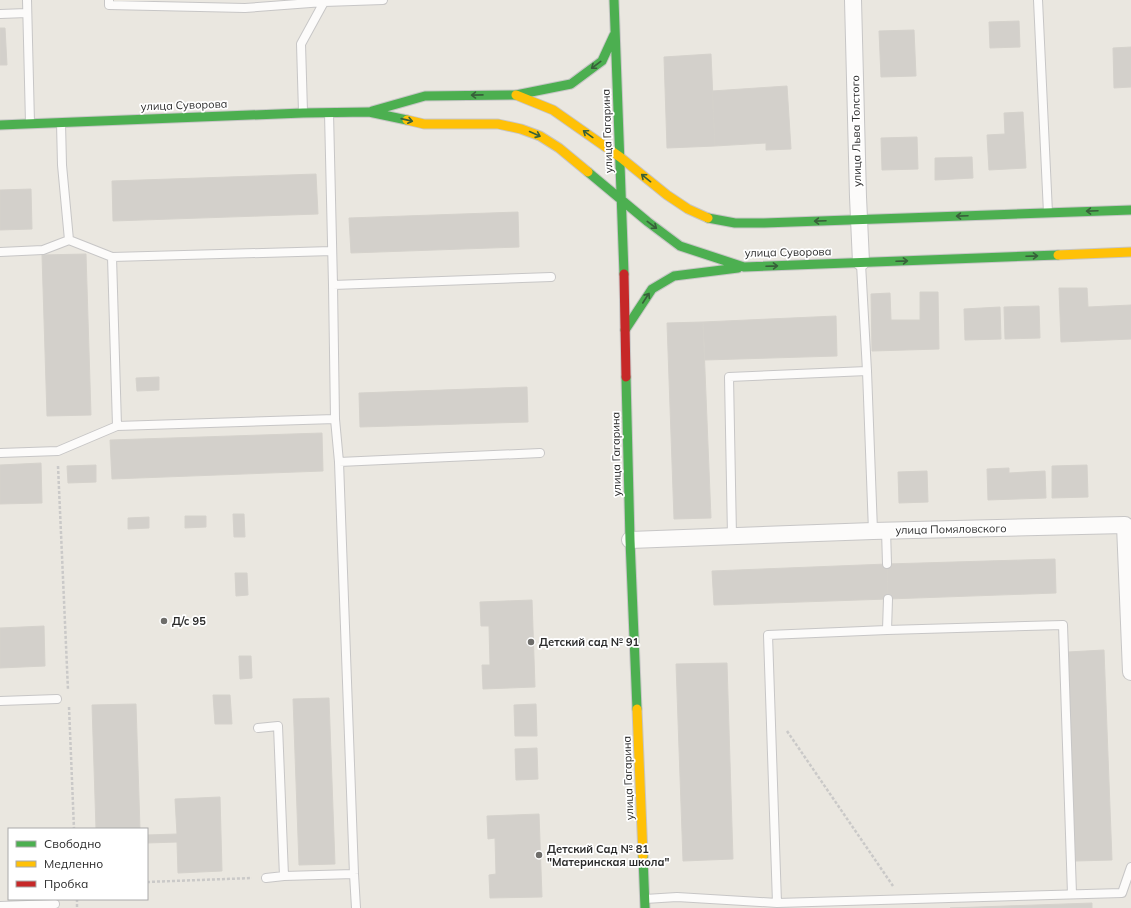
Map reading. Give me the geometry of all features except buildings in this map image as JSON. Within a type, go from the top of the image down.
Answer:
[{"type":"main road","name":"улица Гагарина","points":[[614,0],[622,200],[630,540],[645,903]]},
{"type":"main road","name":"улица Суворова","points":[[369,112],[425,96],[516,94],[572,84],[602,61],[615,32]]},
{"type":"main road","name":"улица Суворова","points":[[516,94],[553,110],[620,157],[667,195],[688,209],[711,219],[735,223],[764,223],[1131,210]]},
{"type":"main road","name":"улица Суворова","points":[[0,124],[303,112],[369,112],[424,124],[498,124],[521,128],[540,136],[559,148],[648,222],[680,246],[744,267],[1131,252]]},
{"type":"main road","points":[[625,330],[652,289],[674,276],[744,267]]},
{"type":"street","name":"улица Льва Толстого","points":[[854,0],[861,262]]},
{"type":"street","name":"улица Помяловского","points":[[630,540],[1128,524],[1131,672]]},
{"type":"lane","points":[[27,0],[30,123]]},
{"type":"lane","points":[[109,0],[109,5],[245,8],[324,1],[383,0]]},
{"type":"lane","points":[[1038,0],[1048,213]]},
{"type":"lane","points":[[303,112],[301,44],[324,1]]},
{"type":"lane","points":[[0,14],[27,13]]},
{"type":"lane","points":[[329,112],[335,418],[339,462],[356,908]]},
{"type":"lane","points":[[61,122],[62,165],[69,240]]},
{"type":"lane","points":[[0,252],[43,250],[69,240],[112,257],[332,251]]},
{"type":"lane","points":[[112,257],[117,426]]},
{"type":"lane","points":[[861,262],[867,371],[880,531],[887,564]]},
{"type":"lane","points":[[333,285],[551,277]]},
{"type":"lane","points":[[732,536],[730,377],[867,371]]},
{"type":"lane","points":[[0,453],[58,451],[117,426],[335,418]]},
{"type":"lane","points":[[339,462],[540,453]]},
{"type":"lane","points":[[887,630],[888,599]]},
{"type":"lane","points":[[777,903],[768,635],[887,630],[1063,625],[1072,894]]},
{"type":"lane","points":[[0,701],[57,699]]},
{"type":"lane","points":[[258,728],[278,726],[284,876]]},
{"type":"lane","points":[[645,903],[677,897],[777,903],[1122,893],[1131,866]]},
{"type":"lane","points":[[266,878],[354,874]]},
{"type":"lane","points":[[902,899],[902,908]]},
{"type":"lane","points":[[0,906],[56,904]]},
{"type":"path","points":[[58,451],[68,695]]},
{"type":"path","points":[[68,703],[74,828]]},
{"type":"path","points":[[771,708],[902,899]]},
{"type":"path","points":[[148,882],[266,878]]},
{"type":"traffic: fast","points":[[614,0],[624,274]]},
{"type":"traffic: fast","points":[[372,111],[425,96],[516,95],[571,84],[602,61],[614,35]]},
{"type":"traffic: fast","points":[[0,125],[303,113],[369,112],[407,120]]},
{"type":"traffic: fast","points":[[588,172],[648,222],[680,246],[744,267],[1058,255]]},
{"type":"traffic: fast","points":[[708,218],[735,223],[764,223],[1131,210]]},
{"type":"traffic: fast","points":[[625,330],[652,289],[674,276],[738,268]]},
{"type":"traffic: fast","points":[[626,377],[630,540],[637,709]]},
{"type":"traffic: fast","points":[[643,856],[645,908]]},
{"type":"traffic: slow","points":[[516,95],[553,110],[620,157],[667,195],[688,209],[708,218]]},
{"type":"traffic: slow","points":[[407,120],[424,124],[498,124],[521,129],[540,136],[559,148],[588,172]]},
{"type":"traffic: slow","points":[[1058,255],[1131,252]]},
{"type":"traffic: slow","points":[[637,709],[643,856]]},
{"type":"traffic: jam","points":[[624,274],[626,377]]},
{"type":"place","name":"Д/с 95","points":[[164,621]]},
{"type":"place","name":"Детский сад № 91","points":[[531,642]]},
{"type":"place","name":"Детский Сад № 81 \"Материнская школа\"","points":[[539,855]]}]
